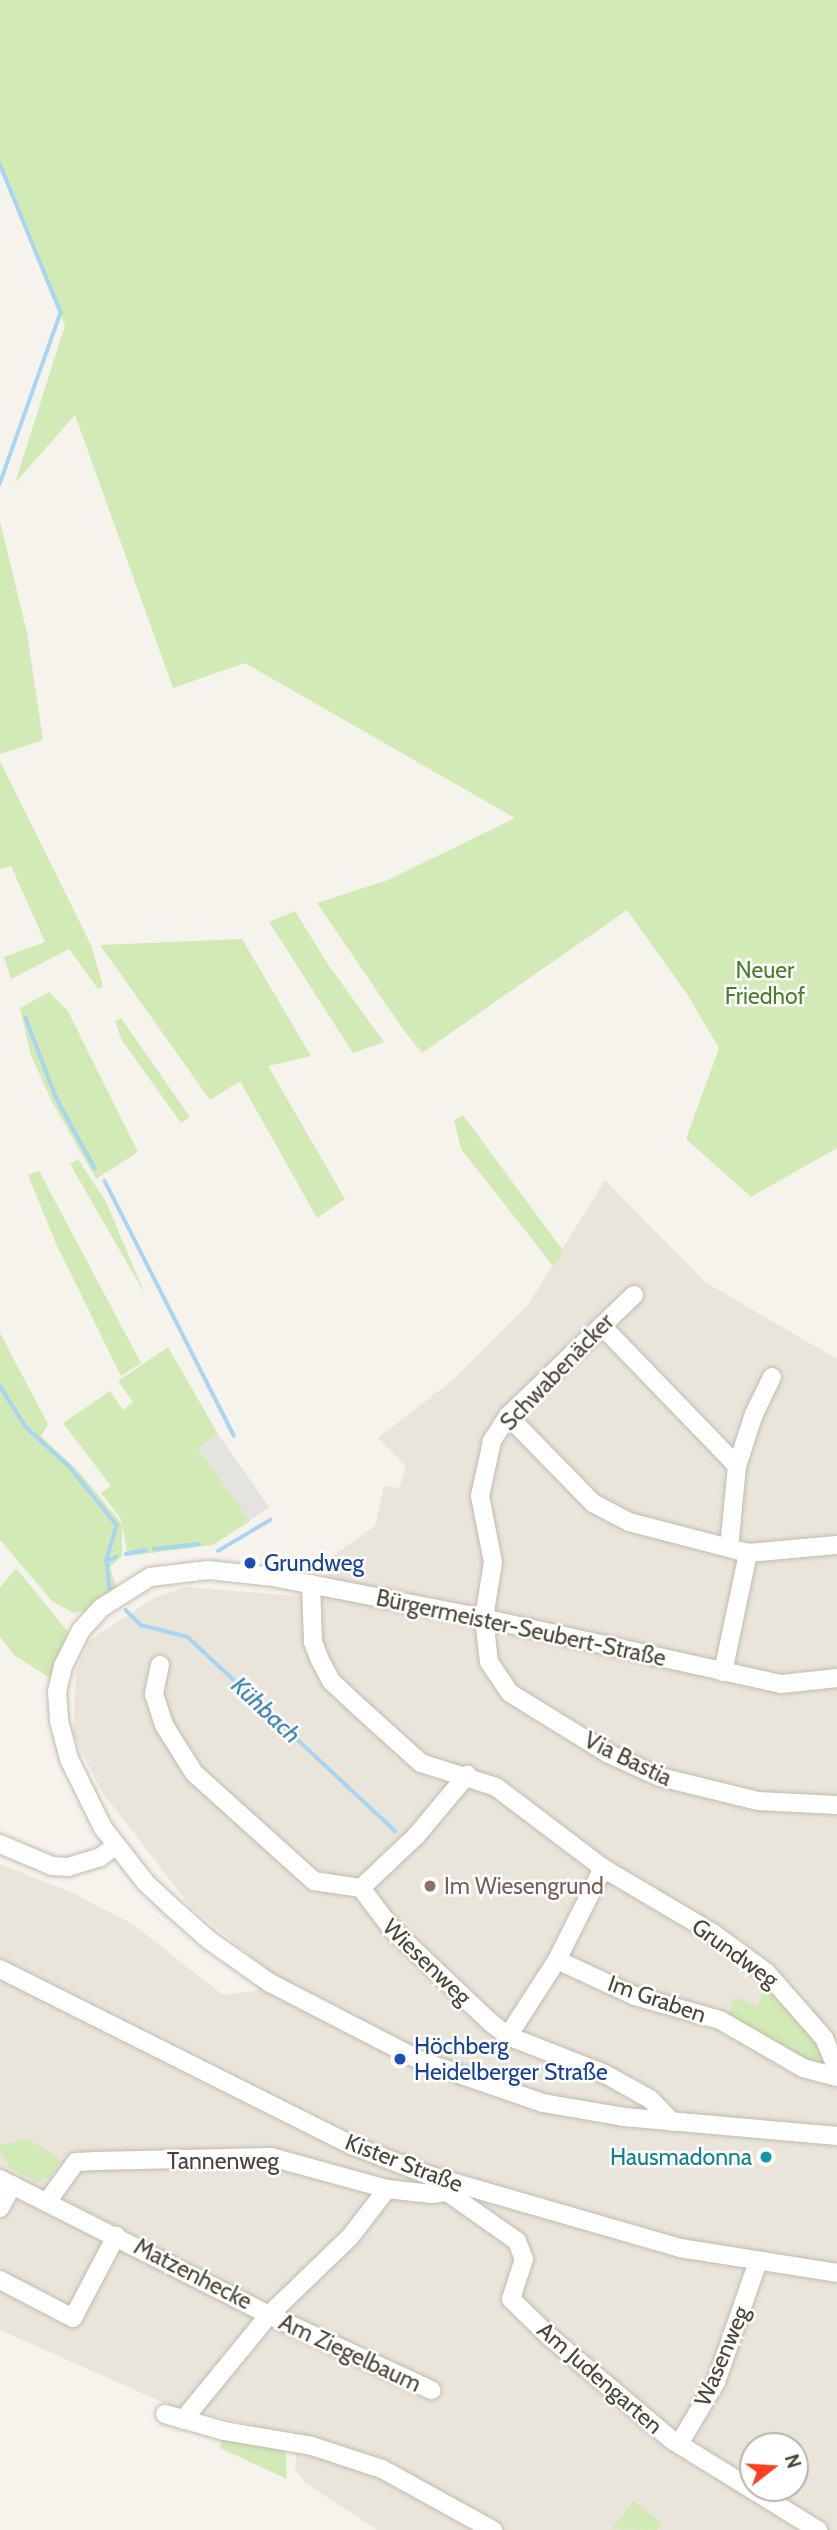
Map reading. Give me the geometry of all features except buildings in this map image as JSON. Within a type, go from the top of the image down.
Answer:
[{"type":"street","name":"Schwabenäcker","points":[[484,1618],[494,1562],[480,1496],[486,1458],[508,1416],[634,1295]]},
{"type":"street","points":[[602,1325],[737,1466]]},
{"type":"street","points":[[729,1548],[737,1466],[757,1404],[772,1377]]},
{"type":"street","points":[[508,1416],[608,1513],[748,1553],[837,1545]]},
{"type":"street","points":[[723,1672],[748,1553]]},
{"type":"street","name":"Bürgermeister-Seubert-Straße","points":[[837,1678],[781,1685],[484,1618],[311,1584],[208,1570],[176,1571],[125,1589],[81,1630],[63,1666],[57,1691],[59,1721],[69,1759],[91,1807],[116,1846],[146,1883],[209,1940],[270,1983],[373,2037],[457,2075],[532,2100],[673,2122],[837,2136]]},
{"type":"street","name":"Grundweg","points":[[311,1584],[313,1642],[331,1681],[421,1763],[443,1773],[467,1775],[496,1787],[603,1868],[714,1934],[766,1972],[824,2038],[837,2068]]},
{"type":"street","name":"Via Bastia","points":[[484,1618],[484,1643],[496,1679],[510,1693],[607,1753],[701,1790],[758,1801],[837,1805]]},
{"type":"street","points":[[159,1665],[154,1694],[161,1715],[194,1773],[313,1880],[361,1888],[416,1836],[467,1775]]},
{"type":"street","points":[[0,1844],[52,1866],[68,1867],[100,1857],[116,1846]]},
{"type":"street","points":[[508,2036],[557,1960],[603,1868]]},
{"type":"street","name":"Wiesenweg","points":[[361,1888],[392,1929],[508,2036],[605,2074],[650,2099],[673,2122]]},
{"type":"street","name":"Im Graben","points":[[557,1960],[635,1996],[720,2020],[803,2068],[837,2077]]},
{"type":"street","name":"Kister Straße","points":[[0,1969],[354,2146],[449,2187],[680,2248],[757,2264],[837,2273]]},
{"type":"street","name":"Tannenweg","points":[[47,2202],[76,2162],[96,2161],[271,2157],[387,2189],[449,2187]]},
{"type":"street","name":"Matzenhecke","points":[[0,2208],[6,2182],[269,2315]]},
{"type":"street","name":"Am Judengarten","points":[[449,2187],[517,2241],[524,2259],[511,2291],[517,2307],[639,2415],[679,2444],[818,2530]]},
{"type":"street","name":"Am Ziegelbaum","points":[[183,2420],[269,2315],[350,2238],[387,2189]]},
{"type":"street","name":"Matzenhecke","points":[[0,2280],[73,2318],[116,2236]]},
{"type":"street","name":"Wasenweg","points":[[679,2444],[716,2382],[757,2264]]},
{"type":"street","name":"Am Ziegelbaum","points":[[269,2315],[431,2390]]},
{"type":"street","points":[[165,2414],[312,2446],[382,2469],[492,2530]]},
{"type":"shaded area","points":[[605,1180],[705,1282],[837,1359],[837,2530],[377,2530],[304,2482],[295,2469],[298,2436],[171,2406],[0,2330],[0,1864],[73,1893],[134,1925],[223,1995],[256,1991],[268,1970],[191,1907],[102,1792],[73,1734],[76,1670],[90,1640],[156,1597],[186,1587],[323,1598],[328,1559],[375,1526],[384,1486],[399,1488],[406,1467],[378,1438],[454,1379],[528,1305]]},
{"type":"shaded area","points":[[218,1434],[269,1507],[249,1521],[198,1448]]},
{"type":"green space","name":"Neuer Friedhof","points":[[0,0],[837,0],[837,1148],[751,1197],[686,1139],[719,1048],[687,994],[627,910],[422,1053],[405,1032],[317,903],[388,880],[515,818],[245,663],[173,688],[75,415],[15,483],[65,325],[0,164]]},
{"type":"green space","points":[[0,521],[27,633],[43,740],[0,754]]},
{"type":"green space","points":[[0,761],[91,945],[103,986],[98,989],[69,949],[11,979],[4,957],[45,942],[11,866],[0,869]]},
{"type":"green space","points":[[295,911],[327,963],[384,1042],[353,1053],[269,922]]},
{"type":"green space","points":[[242,939],[311,1056],[268,1066],[345,1199],[317,1218],[240,1081],[210,1100],[100,945]]},
{"type":"green space","points":[[49,992],[68,1011],[138,1152],[96,1179],[51,1100],[31,1055],[20,1008]]},
{"type":"green space","points":[[121,1018],[190,1117],[181,1123],[121,1039],[115,1021]]},
{"type":"green space","points":[[463,1115],[564,1252],[554,1267],[461,1149],[454,1120]]},
{"type":"green space","points":[[78,1159],[106,1202],[145,1294],[70,1164]]},
{"type":"green space","points":[[39,1171],[141,1363],[121,1376],[57,1246],[28,1175]]},
{"type":"green space","points":[[0,1333],[48,1424],[41,1436],[80,1473],[122,1524],[122,1556],[110,1567],[116,1587],[90,1610],[74,1613],[53,1602],[0,1540]]},
{"type":"green space","points":[[168,1347],[218,1434],[198,1448],[250,1521],[213,1545],[128,1556],[121,1519],[101,1493],[111,1486],[63,1423],[110,1391],[123,1410],[133,1402],[118,1381]]},
{"type":"green space","points":[[16,1568],[68,1632],[50,1678],[14,1655],[0,1637],[0,1588]]},
{"type":"green space","points":[[766,1981],[798,2011],[827,2060],[825,2067],[819,2070],[728,2016],[735,1997],[758,2007]]},
{"type":"green space","points":[[28,2139],[61,2160],[51,2176],[37,2182],[11,2169],[0,2150],[0,2145]]},
{"type":"green space","points":[[224,2431],[285,2442],[287,2479],[220,2448]]},
{"type":"green space","points":[[633,2501],[662,2523],[657,2530],[612,2529]]},
{"type":"waterway","points":[[0,164],[61,313],[0,484]]},
{"type":"waterway","points":[[26,1018],[57,1099],[95,1168]]},
{"type":"waterway","points":[[105,1181],[234,1435]]},
{"type":"waterway","name":"Kühbach","points":[[0,1386],[26,1427],[70,1467],[117,1525],[107,1561],[110,1589]]},
{"type":"waterway","points":[[218,1551],[270,1520]]},
{"type":"waterway","points":[[154,1549],[199,1544]]},
{"type":"waterway","points":[[126,1554],[146,1550]]},
{"type":"waterway","name":"Kühbach","points":[[107,1561],[116,1557]]},
{"type":"waterway","name":"Kühbach","points":[[126,1610],[141,1625],[188,1637],[395,1831]]},
{"type":"place","name":"Grundweg","points":[[250,1563]]},
{"type":"place","name":"Im Wiesengrund","points":[[430,1886]]},
{"type":"place","name":"Höchberg Heidelberger Straße","points":[[400,2059]]},
{"type":"place","name":"Hausmadonna","points":[[766,2157]]}]
